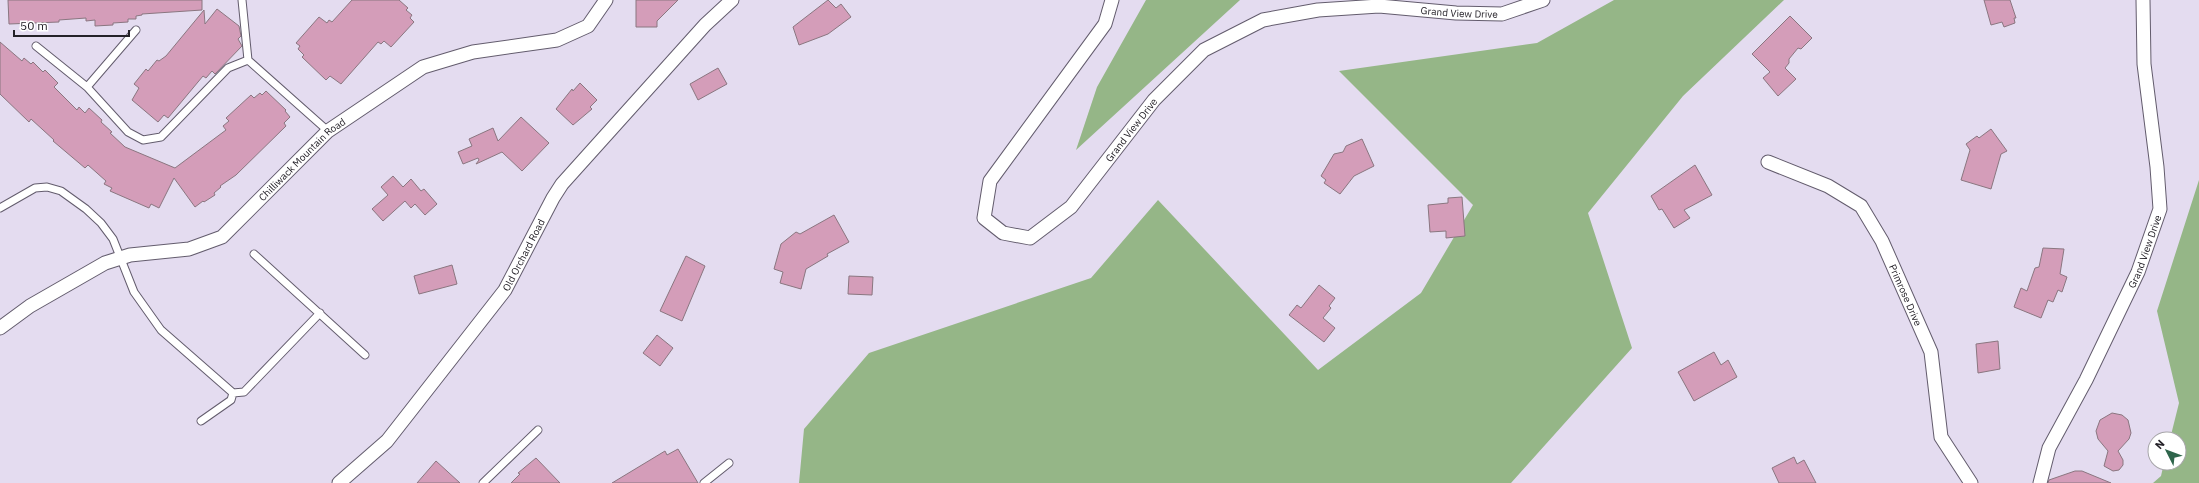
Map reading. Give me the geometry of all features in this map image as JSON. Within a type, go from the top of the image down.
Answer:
[{"type":"street","name":"Chilliwack Mountain Road","points":[[0,328],[30,306],[105,263],[120,257],[189,249],[222,237],[328,131],[423,66],[473,52],[557,40],[588,26],[606,0]]},
{"type":"street","name":"Old Orchard Road","points":[[339,483],[387,441],[502,295],[562,184],[705,25],[732,0]]},
{"type":"street","name":"Grand View Drive","points":[[1112,0],[1105,24],[990,181],[984,218],[1003,233],[1030,238],[1071,207],[1154,100],[1204,50],[1263,20],[1318,10],[1379,6],[1456,13],[1502,14],[1543,0]]},
{"type":"street","name":"Grand View Drive","points":[[2040,483],[2048,448],[2086,380],[2138,272],[2160,208],[2157,167],[2144,64],[2143,0]]},
{"type":"street","name":"Primrose Drive","points":[[1768,162],[1828,186],[1861,206],[1882,241],[1931,352],[1941,437],[1971,483]]},
{"type":"lane","points":[[242,0],[248,60],[328,131]]},
{"type":"lane","points":[[87,87],[136,30]]},
{"type":"lane","points":[[36,46],[87,87],[128,132],[143,140],[161,137],[228,68],[248,60]]},
{"type":"lane","points":[[0,208],[35,188],[47,187],[61,191],[86,209],[101,223],[113,239],[134,292],[161,330],[233,393],[244,392],[320,314]]},
{"type":"lane","points":[[254,254],[365,355]]},
{"type":"lane","points":[[201,421],[231,400],[233,393]]},
{"type":"lane","points":[[482,483],[538,430]]},
{"type":"lane","points":[[704,483],[728,463]]},
{"type":"green space","points":[[1146,0],[1240,0],[1076,150],[1097,87]]},
{"type":"green space","points":[[1614,0],[1784,0],[1683,96],[1588,213],[1632,348],[1511,483],[799,483],[804,429],[869,353],[1091,278],[1158,200],[1318,370],[1421,293],[1473,205],[1339,71],[1537,43]]},
{"type":"green space","points":[[2199,180],[2199,483],[2153,483],[2161,476],[2162,471],[2187,471],[2187,431],[2172,431],[2179,403],[2157,311]]},
{"type":"building","points":[[8,0],[202,0],[202,10],[142,14],[136,16],[136,19],[128,19],[128,22],[113,23],[113,25],[95,26],[95,20],[86,21],[86,18],[59,20],[59,22],[9,24]]},
{"type":"building","points":[[352,0],[399,0],[408,8],[406,10],[412,15],[410,18],[414,22],[391,47],[384,41],[381,44],[378,42],[341,84],[330,76],[326,80],[302,57],[304,55],[298,49],[300,46],[296,43],[319,17],[327,23],[329,20],[332,22]]},
{"type":"building","points":[[636,0],[678,0],[657,21],[657,27],[636,27]]},
{"type":"building","points":[[828,0],[836,8],[841,4],[851,17],[828,34],[799,45],[793,27]]},
{"type":"building","points":[[1984,0],[2010,0],[2016,18],[2014,18],[2015,23],[2004,27],[2002,22],[1991,25]]},
{"type":"building","points":[[217,9],[239,26],[241,36],[238,39],[242,46],[215,74],[212,71],[206,78],[203,76],[168,118],[164,115],[158,122],[132,100],[139,88],[134,84],[146,69],[148,71],[157,60],[159,61],[166,56],[204,10],[205,24]]},
{"type":"building","points":[[1790,16],[1812,38],[1801,49],[1798,48],[1789,59],[1789,63],[1785,68],[1796,79],[1778,96],[1763,78],[1770,72],[1752,54]]},
{"type":"building","points":[[0,42],[22,61],[24,58],[31,64],[33,62],[43,72],[45,70],[58,83],[54,87],[77,110],[79,107],[85,113],[89,108],[112,132],[110,133],[125,147],[175,168],[226,130],[223,126],[229,121],[226,118],[251,95],[254,98],[260,93],[262,95],[266,91],[286,110],[285,111],[290,117],[284,123],[286,126],[236,175],[220,186],[221,187],[214,193],[215,195],[195,207],[174,178],[159,208],[151,204],[149,208],[110,191],[112,188],[104,184],[106,181],[88,165],[85,168],[53,141],[54,140],[31,119],[29,122],[0,94]]},
{"type":"building","points":[[718,68],[727,84],[698,100],[690,84]]},
{"type":"building","points":[[580,83],[597,100],[590,107],[592,109],[573,125],[556,109],[572,89],[573,91]]},
{"type":"building","points":[[521,117],[549,143],[522,171],[502,152],[476,164],[479,160],[478,158],[463,164],[458,152],[472,146],[469,139],[493,128],[498,141]]},
{"type":"building","points":[[1991,129],[2007,151],[2001,154],[1991,189],[1961,180],[1970,150],[1966,144],[1977,136],[1979,138]]},
{"type":"building","points":[[1362,139],[1374,166],[1354,176],[1340,194],[1324,183],[1326,180],[1321,176],[1334,154],[1343,152],[1346,146]]},
{"type":"building","points":[[1695,165],[1712,195],[1684,210],[1690,218],[1674,228],[1662,209],[1659,210],[1651,196]]},
{"type":"building","points":[[393,176],[403,187],[411,179],[421,191],[424,189],[437,204],[425,215],[415,204],[411,208],[405,201],[383,221],[372,209],[388,195],[381,187]]},
{"type":"building","points":[[1462,197],[1465,236],[1446,238],[1446,231],[1430,232],[1428,205],[1448,203],[1448,198]]},
{"type":"building","points":[[834,215],[849,242],[827,254],[828,256],[806,269],[801,289],[780,283],[783,272],[774,269],[781,244],[796,232],[800,234]]},
{"type":"building","points":[[2043,248],[2064,249],[2060,274],[2067,277],[2062,292],[2058,290],[2053,302],[2048,300],[2041,318],[2014,307],[2021,288],[2027,291],[2035,268],[2039,267]]},
{"type":"building","points":[[686,256],[705,266],[682,321],[660,311]]},
{"type":"building","points":[[452,265],[457,284],[419,294],[414,276]]},
{"type":"building","points":[[849,276],[873,277],[872,295],[848,294]]},
{"type":"building","points":[[1319,285],[1335,298],[1329,306],[1331,308],[1323,318],[1335,328],[1324,342],[1289,315],[1297,305],[1301,308]]},
{"type":"building","points":[[657,335],[673,348],[660,366],[643,353]]},
{"type":"building","points":[[1998,341],[2000,369],[1978,373],[1976,344]]},
{"type":"building","points":[[1714,352],[1721,365],[1728,360],[1737,377],[1694,401],[1678,372]]},
{"type":"building","points":[[2112,413],[2122,415],[2128,420],[2131,433],[2129,439],[2118,451],[2123,460],[2123,465],[2119,470],[2113,471],[2104,466],[2108,451],[2098,439],[2096,431],[2100,420]]},
{"type":"building","points":[[678,449],[698,483],[612,483],[665,451],[667,455]]},
{"type":"building","points":[[1794,457],[1797,464],[1804,460],[1816,483],[1779,483],[1772,468]]},
{"type":"building","points":[[536,458],[560,483],[511,483],[520,474],[518,473]]},
{"type":"building","points":[[436,461],[460,483],[417,483]]},
{"type":"building","points":[[2075,471],[2082,471],[2111,483],[2048,483],[2049,480]]}]
